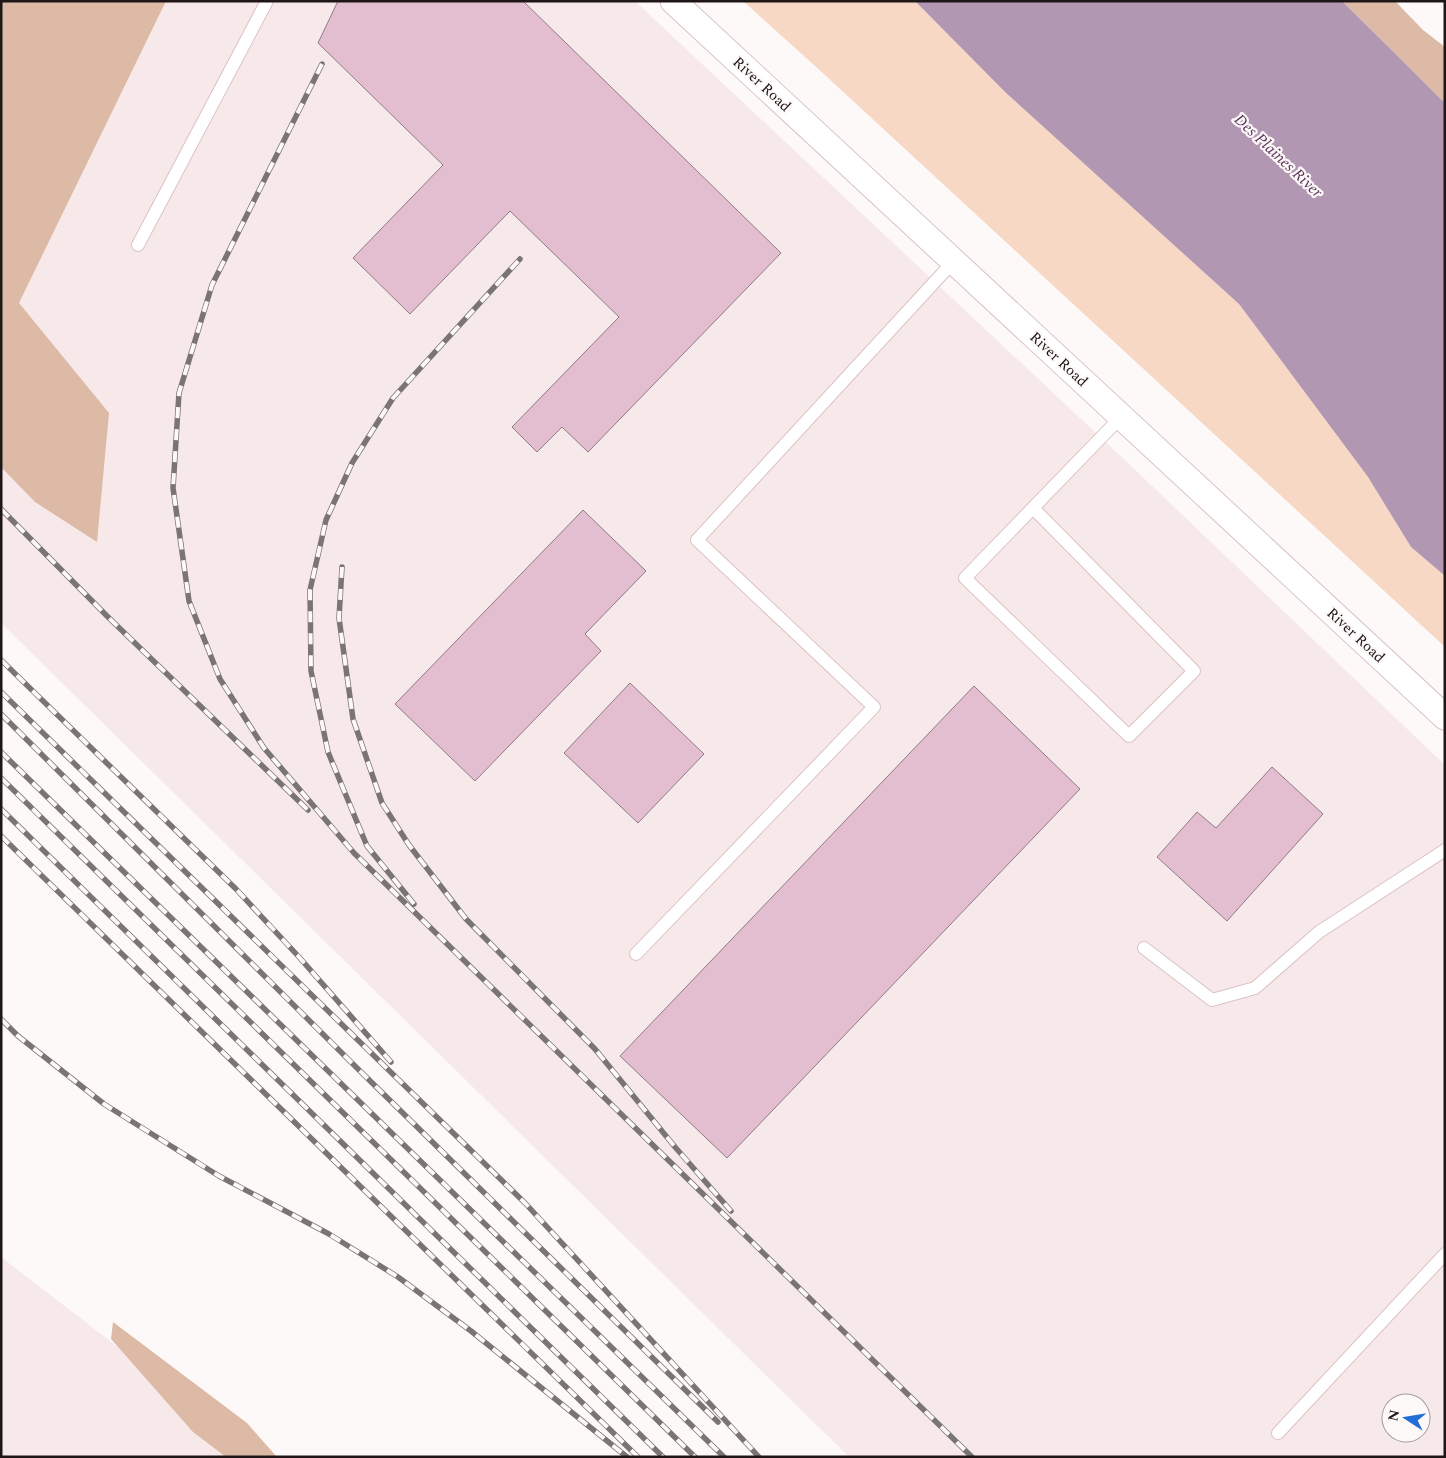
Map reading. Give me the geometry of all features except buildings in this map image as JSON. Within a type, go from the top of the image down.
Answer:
[{"type":"street","name":"River Road","points":[[673,1],[1445,717]]},
{"type":"lane","points":[[138,245],[267,1]]},
{"type":"lane","points":[[636,954],[874,707],[697,540],[953,262]]},
{"type":"lane","points":[[1033,508],[1194,672],[1129,736],[965,578],[1121,417]]},
{"type":"lane","points":[[1144,948],[1212,1000],[1255,988],[1319,932],[1445,850]]},
{"type":"lane","points":[[1278,1433],[1445,1254]]},
{"type":"shaded area","points":[[1,1],[635,1],[1128,463],[1445,765],[1445,1457],[849,1457],[1,623]]},
{"type":"shaded area","points":[[1,1],[166,1],[19,303],[109,413],[97,542],[35,502],[1,467]]},
{"type":"shaded area","points":[[743,1],[915,1],[1005,92],[1239,304],[1368,477],[1411,547],[1445,576],[1445,647],[814,65]]},
{"type":"shaded area","points":[[1342,1],[1395,1],[1423,30],[1445,47],[1445,103]]},
{"type":"shaded area","points":[[1,1257],[261,1457],[1,1457]]},
{"type":"shaded area","points":[[113,1322],[247,1423],[277,1457],[226,1457],[193,1432],[111,1339]]},
{"type":"water","name":"Des Plaines River","points":[[915,1],[1342,1],[1445,103],[1445,576],[1411,547],[1368,477],[1239,304],[1005,92]]},
{"type":"railway","points":[[322,64],[212,285],[179,393],[173,488],[189,601],[220,679],[264,748],[354,853],[972,1457]]},
{"type":"railway","points":[[414,904],[367,846],[328,752],[311,671],[310,590],[326,520],[352,463],[393,398],[520,259]]},
{"type":"railway","points":[[1,509],[109,618],[308,810]]},
{"type":"railway","points":[[342,567],[339,618],[353,719],[382,803],[409,845],[466,919],[595,1049],[675,1147],[731,1211]]},
{"type":"railway","points":[[1,660],[236,889],[299,957],[391,1062]]},
{"type":"railway","points":[[1,692],[525,1203],[759,1457]]},
{"type":"railway","points":[[1,714],[358,1069],[718,1422]]},
{"type":"railway","points":[[1,752],[724,1457]]},
{"type":"railway","points":[[1,778],[695,1457]]},
{"type":"railway","points":[[1,809],[663,1457]]},
{"type":"railway","points":[[1,836],[638,1457]]},
{"type":"railway","points":[[1,1019],[18,1036],[104,1104],[219,1176],[329,1234],[398,1277],[471,1331],[627,1457]]}]
